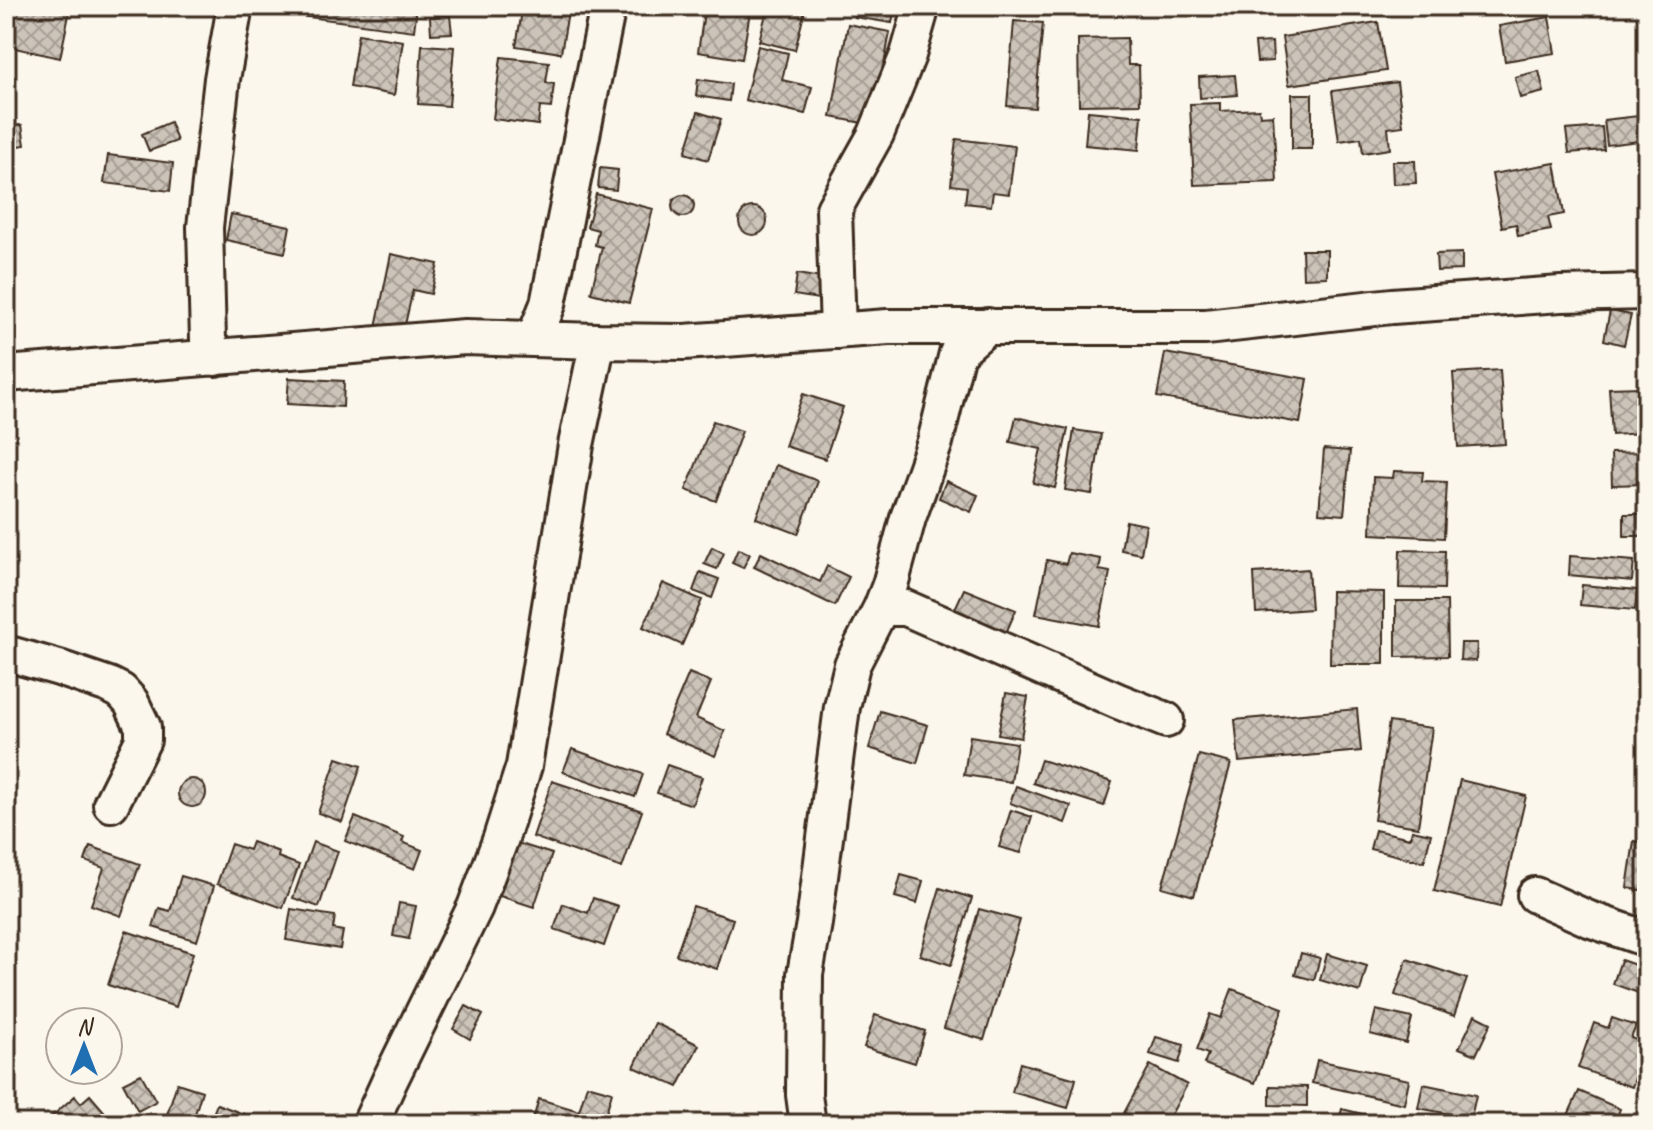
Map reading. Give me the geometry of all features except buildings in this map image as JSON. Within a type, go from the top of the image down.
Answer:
[{"type":"street","points":[[215,358],[208,340],[205,227],[222,79],[235,6]]},
{"type":"street","points":[[534,339],[548,304],[608,6]]},
{"type":"street","points":[[838,331],[834,209],[876,134],[908,55],[922,6]]},
{"type":"street","points":[[6,374],[465,337],[684,342],[888,327],[950,340],[988,326],[1206,327],[1392,306],[1561,294],[1647,292]]},
{"type":"street","points":[[808,1124],[804,1095],[805,974],[818,898],[842,707],[852,665],[892,600],[908,518],[935,442],[950,340]]},
{"type":"street","points":[[370,1124],[475,907],[524,766],[576,445],[598,341]]},
{"type":"street","points":[[892,600],[1166,720]]},
{"type":"street","points":[[6,653],[109,685],[121,691],[131,702],[143,727],[143,740],[111,804]]},
{"type":"street","points":[[1535,895],[1589,919],[1647,939]]}]
